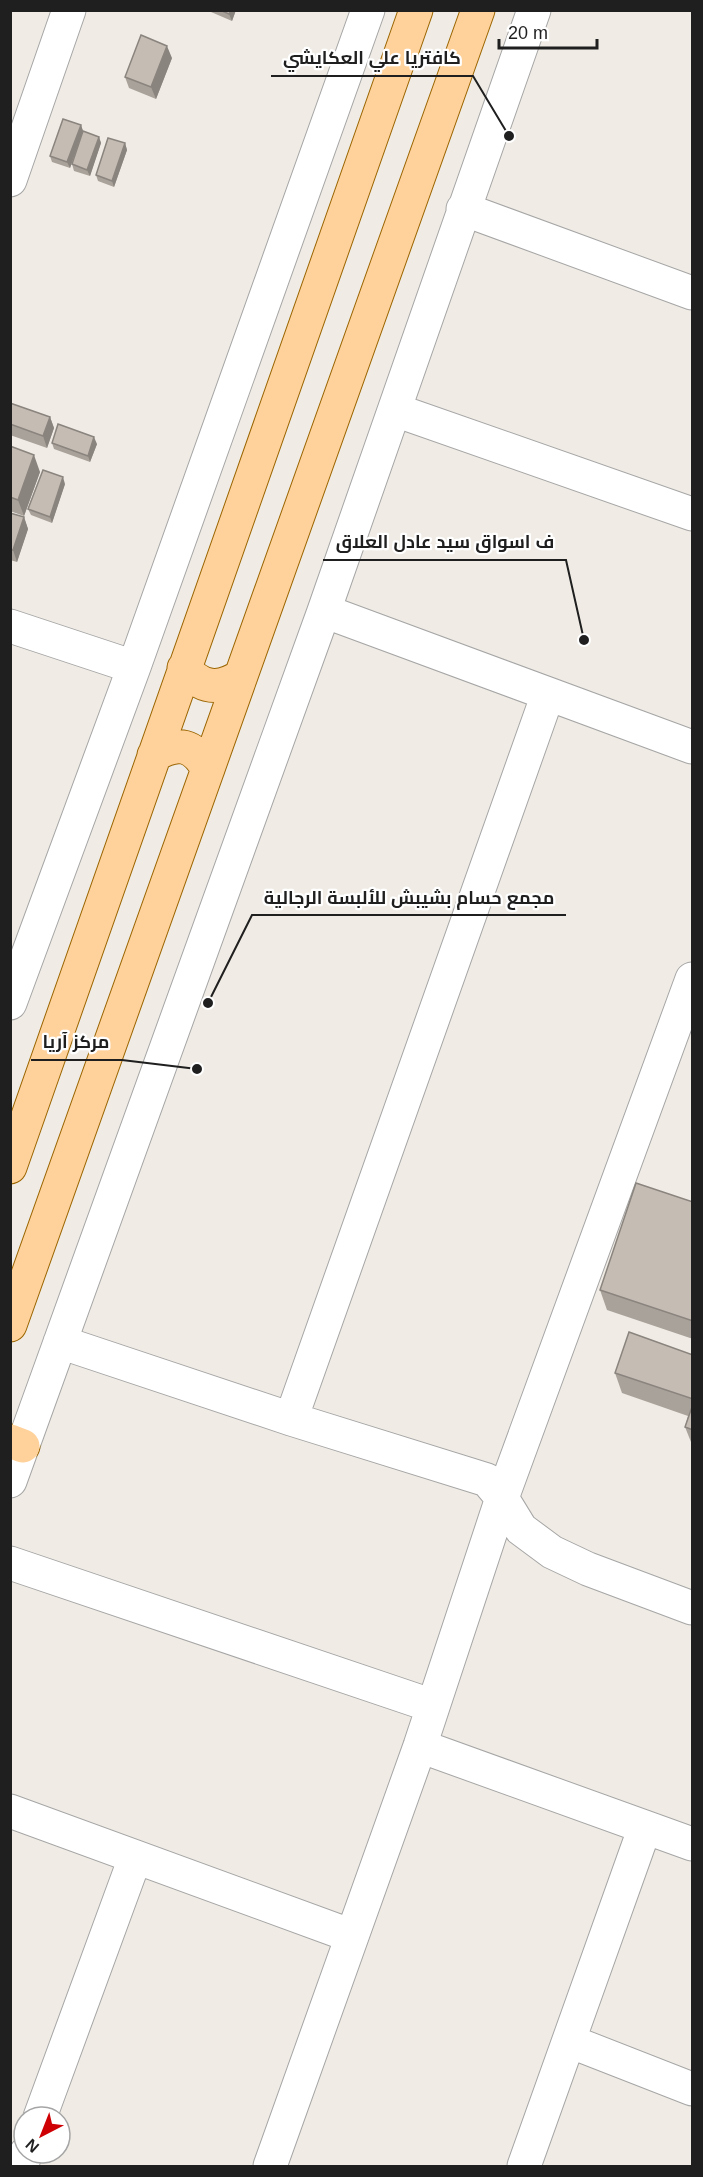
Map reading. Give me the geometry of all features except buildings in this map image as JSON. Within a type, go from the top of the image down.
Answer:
[{"type":"main road","points":[[10,1167],[416,10]]},
{"type":"main road","points":[[10,1325],[478,10]]},
{"type":"main road","points":[[184,668],[195,680],[210,686],[227,685],[241,676]]},
{"type":"main road","points":[[154,755],[168,747],[185,747],[200,754],[208,768]]},
{"type":"street","points":[[10,180],[19,133],[69,10]]},
{"type":"street","points":[[10,1002],[24,920],[134,667],[368,10]]},
{"type":"street","points":[[10,1481],[17,1443],[60,1342],[324,611],[534,10]]},
{"type":"street","points":[[463,209],[693,293]]},
{"type":"street","points":[[395,410],[693,514]]},
{"type":"street","points":[[324,611],[693,747]]},
{"type":"street","points":[[10,626],[134,667]]},
{"type":"street","points":[[291,1419],[548,694]]},
{"type":"street","points":[[270,2166],[434,1706],[502,1498],[693,979]]},
{"type":"street","points":[[60,1342],[291,1419],[487,1480],[502,1498],[521,1529],[552,1552],[588,1569],[693,1608]]},
{"type":"street","points":[[10,1563],[434,1706]]},
{"type":"street","points":[[420,1746],[693,1844]]},
{"type":"street","points":[[10,1811],[352,1936]]},
{"type":"street","points":[[524,2166],[645,1827]]},
{"type":"street","points":[[44,2105],[135,1858]]},
{"type":"street","points":[[569,2041],[693,2089]]},
{"type":"place","name":"كافتريا علي العكايشي","points":[[509,136]]},
{"type":"place","name":"ف اسواق سيد عادل العلاق","points":[[584,640]]},
{"type":"place","name":"مجمع حسام بشيبش للألبسة الرجالية","points":[[208,1003]]},
{"type":"place","name":"مركز آريا","points":[[197,1069]]}]
